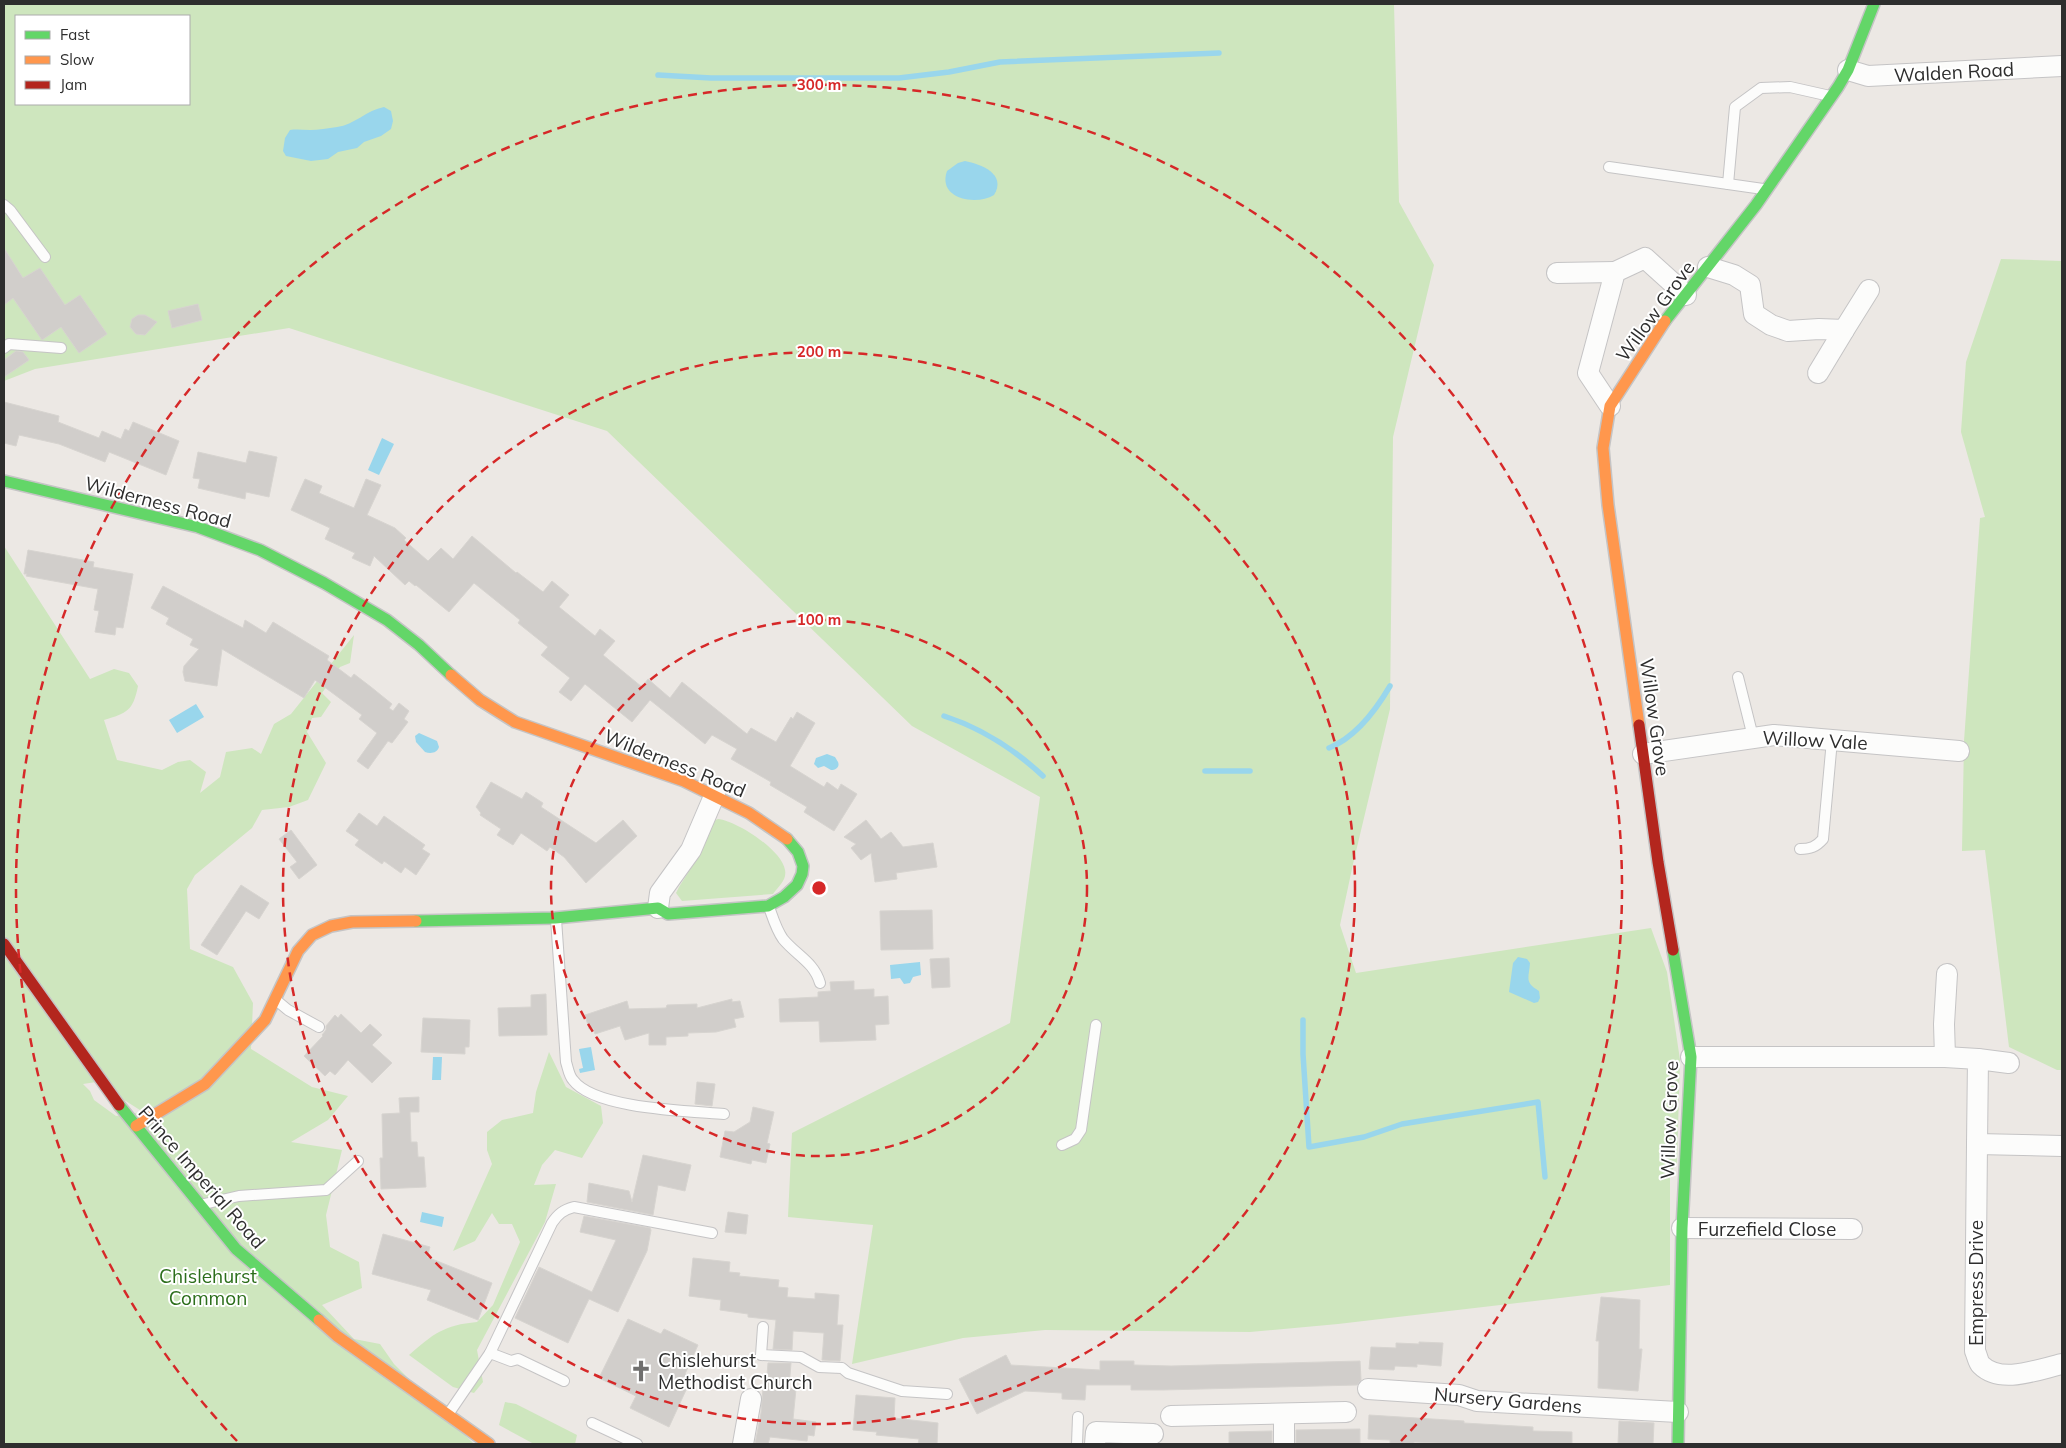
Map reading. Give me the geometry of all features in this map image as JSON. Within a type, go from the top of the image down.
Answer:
[{"type":"street","name":"Willow Grove","points":[[1678,1444],[1682,1228],[1690,1057],[1643,754],[1608,505],[1603,448],[1610,406],[1658,331],[1766,190],[1831,96],[1848,70],[1874,4]]},
{"type":"street","name":"Walden Road","points":[[1848,70],[1868,76],[2062,66]]},
{"type":"street","points":[[1557,274],[1614,272],[1645,258],[1686,295]]},
{"type":"street","points":[[1708,266],[1734,275],[1750,285],[1754,314],[1772,326],[1788,331],[1844,330]]},
{"type":"street","points":[[1610,406],[1588,373],[1614,272]]},
{"type":"street","points":[[1818,373],[1869,290]]},
{"type":"street","name":"Wilderness Road","points":[[4,481],[213,531],[317,577],[389,622],[408,636],[490,707],[515,722],[641,764],[715,794],[779,834],[800,854],[803,867],[800,881],[787,896],[779,902],[768,906],[668,914],[658,908],[556,918],[352,922],[331,926],[312,935],[298,951],[265,1020],[205,1084],[136,1126]]},
{"type":"street","name":"Willow Vale","points":[[1643,754],[1774,735],[1959,751]]},
{"type":"street","points":[[658,908],[660,893],[691,850],[715,794]]},
{"type":"street","name":"Prince Imperial Road","points":[[4,944],[125,1113],[177,1174],[236,1249],[337,1336],[489,1444]]},
{"type":"street","points":[[1945,1058],[1944,1024],[1947,974]]},
{"type":"street","points":[[1690,1057],[1945,1058],[1978,1059],[2009,1063]]},
{"type":"street","name":"Empress Drive","points":[[1978,1059],[1975,1351],[1980,1365],[1992,1372],[2010,1376],[2062,1364]]},
{"type":"street","points":[[1977,1144],[2062,1146]]},
{"type":"street","name":"Furzefield Close","points":[[1682,1228],[1852,1229]]},
{"type":"street","name":"Nursery Gardens","points":[[1368,1389],[1459,1395],[1477,1401],[1678,1412]]},
{"type":"street","points":[[743,1444],[751,1398]]},
{"type":"street","points":[[1171,1416],[1346,1412]]},
{"type":"street","points":[[1284,1414],[1284,1444]]},
{"type":"street","points":[[1095,1444],[1096,1432],[1153,1434]]},
{"type":"lane","points":[[1728,184],[1736,107],[1761,88],[1790,87],[1831,96]]},
{"type":"lane","points":[[1609,167],[1766,190]]},
{"type":"lane","points":[[4,205],[10,210],[45,257]]},
{"type":"lane","points":[[4,348],[9,344],[61,348]]},
{"type":"lane","points":[[1738,677],[1752,737]]},
{"type":"lane","points":[[1800,848],[1809,849],[1816,846],[1823,839],[1832,740]]},
{"type":"lane","points":[[768,906],[774,923],[783,938],[805,958],[818,975],[820,983]]},
{"type":"lane","points":[[556,918],[566,1062],[572,1080],[585,1091],[608,1101],[724,1114]]},
{"type":"lane","points":[[275,1000],[288,1010],[318,1027]]},
{"type":"lane","points":[[1062,1144],[1075,1139],[1081,1130],[1096,1025]]},
{"type":"lane","points":[[200,1205],[239,1196],[326,1190],[358,1161]]},
{"type":"lane","points":[[447,1415],[490,1353],[552,1223],[559,1213],[574,1207],[712,1233]]},
{"type":"lane","points":[[763,1327],[762,1354],[801,1357],[819,1367],[842,1368],[848,1373],[902,1390],[947,1394]]},
{"type":"lane","points":[[490,1353],[511,1361],[518,1359],[564,1381]]},
{"type":"lane","points":[[1077,1444],[1078,1417]]},
{"type":"lane","points":[[592,1423],[637,1444]]},
{"type":"green space","points":[[4,4],[1394,4],[1399,202],[1434,265],[1393,437],[1390,709],[1340,925],[1356,973],[1651,928],[1667,972],[1680,1060],[1677,1163],[1670,1173],[1670,1285],[1338,1324],[1250,1332],[1045,1330],[963,1338],[852,1364],[873,1225],[788,1217],[792,1133],[1010,1023],[1040,797],[912,726],[607,431],[289,328],[35,369],[4,381]]},
{"type":"green space","points":[[2001,259],[2062,261],[2062,1070],[2057,1070],[2009,1047],[1985,850],[1962,851],[1964,741],[1980,518],[1985,517],[1961,432],[1966,362]]},
{"type":"green space","name":"Chislehurst Common","points":[[4,546],[90,679],[114,669],[129,673],[138,686],[134,701],[128,710],[104,720],[117,760],[162,770],[178,762],[190,760],[206,772],[200,793],[220,777],[226,752],[252,748],[261,754],[274,724],[291,714],[354,635],[350,663],[340,667],[322,693],[331,702],[321,717],[312,718],[307,732],[326,763],[308,800],[289,807],[262,810],[252,828],[195,875],[187,889],[190,949],[233,967],[253,1003],[251,1049],[312,1087],[348,1096],[328,1120],[291,1142],[342,1150],[326,1215],[330,1247],[359,1262],[362,1288],[322,1305],[354,1339],[380,1344],[394,1364],[474,1444],[4,1444]],"holes":[[[96,1082],[143,1112],[116,1116],[94,1100],[90,1091],[83,1084]]]},
{"type":"green space","points":[[718,819],[736,825],[758,838],[782,862],[785,877],[773,894],[682,901],[676,893],[701,852],[713,821]]},
{"type":"green space","points":[[549,1052],[566,1087],[601,1106],[603,1123],[582,1158],[555,1150],[542,1165],[534,1185],[556,1184],[545,1222],[477,1350],[483,1382],[474,1393],[453,1387],[409,1355],[432,1336],[447,1328],[477,1322],[493,1305],[520,1242],[512,1224],[499,1224],[492,1213],[475,1241],[453,1251],[492,1164],[487,1150],[487,1132],[502,1120],[533,1113],[536,1092]]},
{"type":"green space","points":[[505,1402],[516,1404],[577,1435],[575,1444],[534,1444],[499,1425]]},
{"type":"water","points":[[384,107],[391,111],[393,121],[391,129],[381,136],[364,142],[357,148],[338,152],[328,159],[311,161],[286,156],[283,151],[285,138],[290,130],[316,130],[343,126]]},
{"type":"water","points":[[965,161],[985,168],[995,176],[997,188],[994,195],[978,200],[969,200],[953,194],[945,181],[947,171],[958,163]]},
{"type":"water","points":[[382,438],[394,444],[379,475],[368,470]]},
{"type":"water","points":[[196,704],[204,717],[177,733],[169,720]]},
{"type":"water","points":[[419,733],[437,741],[439,747],[437,751],[432,753],[425,752],[416,742],[415,736]]},
{"type":"water","points":[[827,754],[835,757],[838,762],[836,769],[831,770],[824,766],[818,768],[814,764],[816,758]]},
{"type":"water","points":[[1518,957],[1527,959],[1530,963],[1529,982],[1539,991],[1540,998],[1538,1002],[1534,1003],[1509,992],[1513,963]]},
{"type":"water","points":[[920,962],[921,975],[913,977],[910,983],[904,984],[900,978],[891,979],[890,965]]},
{"type":"water","points":[[591,1047],[595,1070],[580,1073],[579,1069],[583,1068],[579,1049]]},
{"type":"water","points":[[433,1057],[442,1057],[441,1080],[432,1080]]},
{"type":"water","points":[[422,1212],[444,1217],[442,1227],[420,1222]]},
{"type":"building","points":[[4,248],[23,278],[40,268],[65,305],[80,295],[107,334],[79,353],[61,327],[42,340],[13,298],[4,305]]},
{"type":"building","points":[[198,304],[202,320],[172,328],[168,311]]},
{"type":"building","points":[[138,315],[145,315],[157,322],[145,335],[136,334],[130,327],[132,319]]},
{"type":"building","points":[[16,351],[23,352],[29,360],[4,377],[4,360]]},
{"type":"building","points":[[4,402],[59,416],[58,422],[99,438],[102,431],[121,439],[125,429],[129,431],[133,422],[179,441],[166,475],[109,452],[105,462],[59,444],[19,435],[16,446],[4,443]]},
{"type":"building","points":[[249,451],[277,457],[269,497],[246,492],[245,499],[198,488],[200,479],[193,478],[198,452],[246,463]]},
{"type":"building","points":[[305,479],[322,486],[319,493],[354,508],[366,479],[381,485],[367,515],[395,528],[406,538],[404,540],[428,561],[441,548],[453,559],[472,536],[516,573],[543,592],[552,581],[569,595],[559,607],[595,636],[600,629],[615,641],[603,655],[642,687],[648,679],[670,698],[682,682],[747,734],[751,728],[776,742],[791,717],[793,719],[797,712],[815,723],[790,766],[824,787],[827,782],[838,790],[841,784],[857,794],[834,831],[804,812],[807,807],[770,785],[771,782],[731,759],[737,749],[712,735],[705,744],[650,700],[632,722],[585,684],[571,701],[559,692],[570,678],[541,655],[548,647],[518,623],[520,620],[474,583],[449,612],[416,585],[409,581],[405,585],[374,556],[370,566],[352,558],[355,553],[325,539],[330,528],[291,510]]},
{"type":"building","points":[[28,550],[94,562],[93,567],[133,574],[123,628],[116,627],[115,635],[95,632],[99,611],[94,610],[98,589],[26,576],[27,574],[24,574]]},
{"type":"building","points":[[163,586],[243,628],[245,620],[266,633],[273,622],[329,656],[327,660],[351,678],[354,674],[392,704],[389,708],[393,711],[399,703],[409,711],[404,719],[408,722],[392,743],[388,741],[368,769],[357,761],[377,733],[359,719],[362,715],[315,680],[304,698],[222,649],[217,686],[185,681],[184,666],[199,649],[190,645],[193,639],[166,624],[169,618],[151,608]]},
{"type":"building","points":[[491,782],[522,799],[526,792],[543,803],[541,807],[596,843],[623,820],[637,836],[586,883],[564,857],[550,847],[547,851],[521,833],[513,845],[497,835],[501,829],[480,815],[481,813],[476,807]]},
{"type":"building","points":[[359,813],[377,826],[384,816],[425,845],[422,849],[430,854],[416,875],[405,867],[401,873],[384,861],[382,864],[355,845],[359,840],[346,831]]},
{"type":"building","points":[[866,820],[881,839],[891,832],[903,847],[933,843],[937,867],[896,873],[897,879],[875,882],[871,853],[861,860],[851,848],[856,844],[844,837]]},
{"type":"building","points":[[291,830],[317,865],[299,879],[290,867],[297,862],[279,839]]},
{"type":"building","points":[[241,885],[269,903],[259,919],[246,911],[217,955],[201,945]]},
{"type":"building","points":[[932,910],[933,949],[881,950],[880,911]]},
{"type":"building","points":[[949,958],[950,987],[932,988],[930,959]]},
{"type":"building","points":[[854,981],[854,990],[874,989],[874,997],[888,996],[889,1024],[875,1025],[876,1040],[820,1042],[819,1021],[780,1022],[779,999],[818,997],[818,992],[831,991],[830,982]]},
{"type":"building","points":[[546,994],[547,1035],[499,1036],[498,1008],[531,1007],[531,995]]},
{"type":"building","points":[[732,999],[732,1002],[740,1001],[744,1017],[734,1019],[736,1027],[716,1032],[688,1033],[688,1036],[666,1037],[666,1045],[649,1045],[649,1033],[625,1040],[620,1026],[595,1034],[593,1028],[589,1029],[585,1015],[627,1001],[629,1009],[666,1008],[667,1005],[697,1004],[697,1008]]},
{"type":"building","points":[[341,1014],[361,1033],[370,1024],[382,1035],[372,1045],[392,1063],[372,1083],[348,1060],[335,1075],[330,1071],[325,1076],[304,1056],[323,1036],[326,1026],[335,1015],[338,1018]]},
{"type":"building","points":[[423,1018],[470,1020],[469,1047],[465,1047],[465,1054],[421,1052]]},
{"type":"building","points":[[697,1082],[715,1084],[712,1106],[695,1104]]},
{"type":"building","points":[[419,1097],[419,1112],[410,1112],[411,1142],[417,1142],[418,1157],[424,1157],[426,1187],[381,1189],[380,1158],[383,1158],[382,1114],[400,1113],[399,1098]]},
{"type":"building","points":[[753,1107],[774,1112],[767,1143],[770,1144],[766,1163],[752,1160],[751,1164],[720,1157],[725,1131],[734,1132],[750,1122]]},
{"type":"building","points":[[643,1155],[691,1165],[685,1191],[658,1185],[653,1215],[587,1202],[589,1183],[629,1191],[632,1202]]},
{"type":"building","points":[[728,1212],[748,1215],[746,1234],[725,1232]]},
{"type":"building","points":[[584,1216],[650,1228],[651,1230],[647,1251],[618,1312],[589,1299],[568,1343],[515,1318],[539,1267],[592,1292],[616,1240],[580,1232]]},
{"type":"building","points":[[383,1234],[430,1247],[427,1257],[492,1283],[478,1320],[427,1300],[431,1290],[372,1274]]},
{"type":"building","points":[[693,1258],[730,1262],[729,1272],[740,1273],[739,1276],[779,1280],[778,1287],[788,1288],[787,1297],[815,1299],[815,1293],[839,1295],[837,1325],[843,1325],[840,1361],[822,1360],[824,1333],[793,1331],[792,1350],[773,1349],[776,1320],[748,1317],[748,1314],[720,1310],[721,1300],[689,1296]]},
{"type":"building","points":[[1601,1297],[1640,1300],[1639,1349],[1642,1349],[1638,1391],[1598,1388],[1599,1341],[1596,1341]]},
{"type":"building","name":"Chislehurst Methodist Church","points":[[628,1319],[661,1334],[664,1329],[698,1345],[685,1374],[692,1377],[669,1427],[630,1408],[636,1396],[599,1378]]},
{"type":"building","points":[[1419,1342],[1443,1343],[1441,1366],[1417,1364],[1417,1367],[1395,1366],[1394,1370],[1369,1369],[1371,1347],[1396,1348],[1396,1343],[1419,1344]]},
{"type":"building","points":[[1006,1355],[1011,1365],[1100,1370],[1100,1361],[1134,1361],[1134,1365],[1171,1366],[1360,1361],[1361,1380],[1357,1385],[1163,1390],[1131,1390],[1131,1385],[1086,1385],[1085,1400],[1062,1399],[1062,1393],[1025,1391],[977,1414],[959,1379]]},
{"type":"building","points":[[768,1363],[791,1363],[789,1388],[796,1389],[793,1419],[816,1422],[814,1436],[808,1435],[807,1441],[770,1437],[768,1444],[755,1444],[761,1413],[764,1375],[767,1375]]},
{"type":"building","points":[[856,1395],[895,1398],[894,1418],[938,1423],[937,1444],[918,1444],[919,1439],[876,1435],[877,1432],[853,1430]]},
{"type":"building","points":[[1369,1415],[1533,1427],[1533,1431],[1572,1432],[1572,1444],[1414,1442],[1414,1444],[1390,1444],[1390,1440],[1368,1439]]},
{"type":"building","points":[[1619,1421],[1654,1423],[1653,1444],[1618,1444]]},
{"type":"building","points":[[1360,1429],[1360,1444],[1296,1444],[1296,1430]]},
{"type":"building","points":[[1272,1431],[1272,1444],[1229,1444],[1229,1432]]},
{"type":"waterway","points":[[658,75],[711,78],[899,78],[949,72],[1000,62],[1219,53]]},
{"type":"waterway","points":[[1329,748],[1348,737],[1364,722],[1390,686]]},
{"type":"waterway","points":[[944,716],[996,740],[1021,757],[1043,776]]},
{"type":"waterway","points":[[1205,771],[1250,771]]},
{"type":"waterway","points":[[1303,1020],[1303,1054],[1309,1147],[1364,1137],[1402,1124],[1538,1102],[1545,1177]]},
{"type":"traffic: fast","points":[[1665,321],[1756,205],[1838,87],[1848,70],[1874,4]]},
{"type":"traffic: fast","points":[[4,481],[198,527],[260,550],[324,583],[387,620],[419,645],[451,675]]},
{"type":"traffic: fast","points":[[416,921],[555,918],[658,908],[668,914],[768,906],[784,897],[797,885],[802,874],[803,866],[798,852],[787,839]]},
{"type":"traffic: fast","points":[[1673,950],[1691,1057],[1682,1228],[1678,1444]]},
{"type":"traffic: fast","points":[[119,1105],[236,1249],[319,1320]]},
{"type":"traffic: slow","points":[[1639,725],[1608,505],[1603,448],[1610,406],[1665,321]]},
{"type":"traffic: slow","points":[[451,675],[480,700],[515,722],[684,781],[749,813],[787,839]]},
{"type":"traffic: slow","points":[[136,1126],[205,1084],[265,1020],[298,951],[312,935],[331,926],[352,922],[416,921]]},
{"type":"traffic: slow","points":[[319,1320],[337,1336],[489,1444]]},
{"type":"traffic: jam","points":[[1639,725],[1658,862],[1673,950]]},
{"type":"traffic: jam","points":[[4,944],[119,1105]]},
{"type":"place","name":"Chislehurst Methodist Church","points":[[641,1371]]}]
